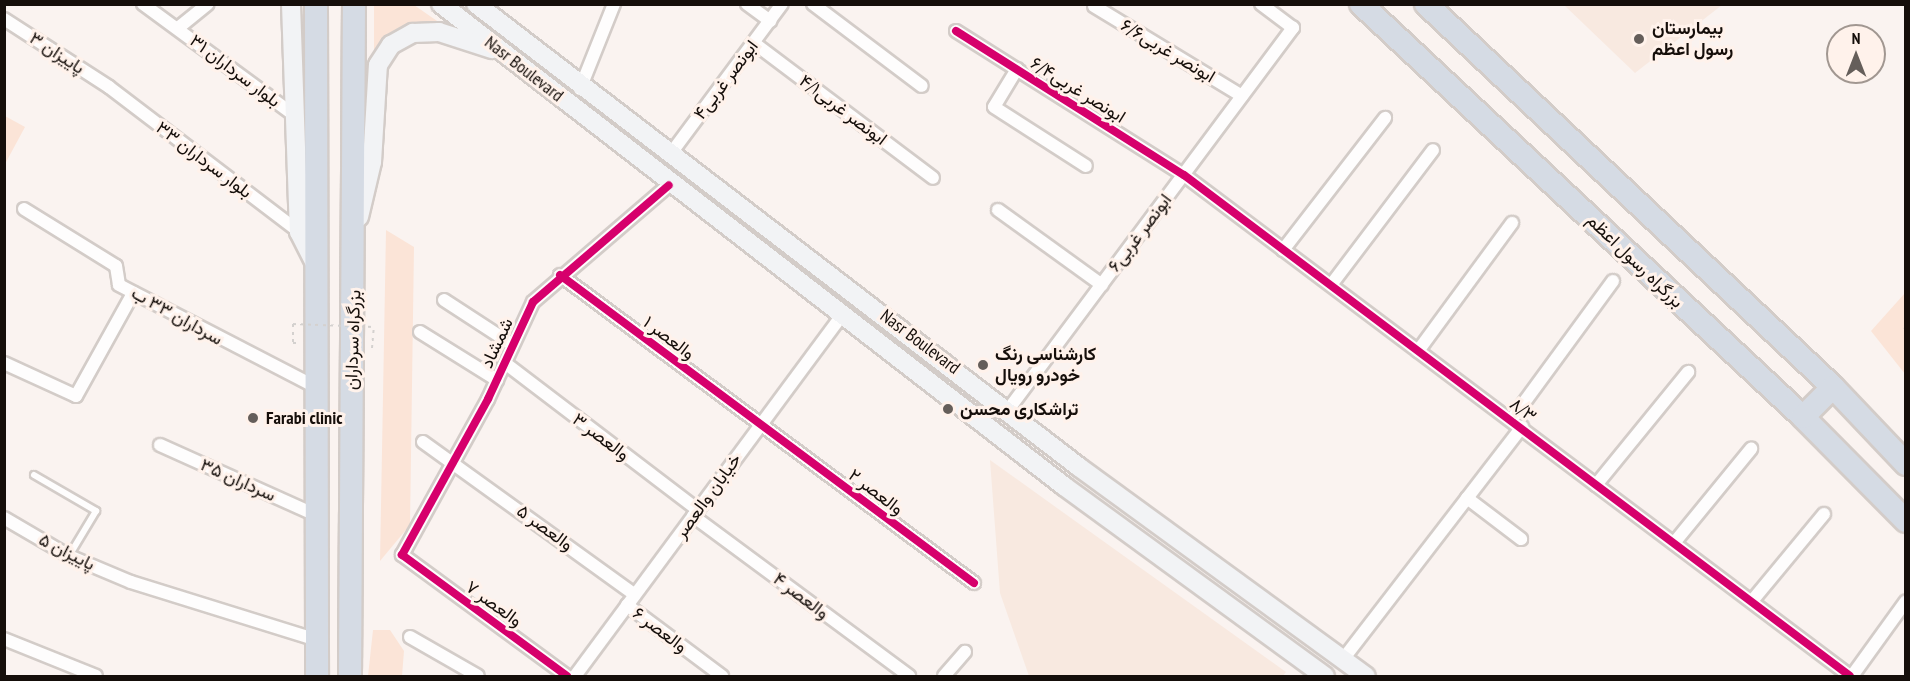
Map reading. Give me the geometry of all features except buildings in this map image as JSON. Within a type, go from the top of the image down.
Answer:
[{"type":"highway","name":"بزرگراه سرداران","points":[[316,4],[316,676]]},
{"type":"highway","name":"بزرگراه سرداران","points":[[350,676],[351,349],[357,228],[354,4]]},
{"type":"highway","name":"بزرگراه رسول اعظم","points":[[1361,4],[1803,417],[1905,521]]},
{"type":"highway","points":[[1426,4],[1833,387],[1905,464]]},
{"type":"highway","points":[[1803,417],[1833,387]]},
{"type":"main road","points":[[291,4],[293,114],[299,232],[315,264]]},
{"type":"main road","name":"Nasr Boulevard","points":[[441,4],[669,185],[1232,608],[1314,673]]},
{"type":"main road","name":"Nasr Boulevard","points":[[476,4],[580,89],[1366,676]]},
{"type":"main road","points":[[492,4],[516,36]]},
{"type":"main road","points":[[357,228],[372,162],[378,64],[391,45],[413,33],[439,32],[503,52]]},
{"type":"main road","points":[[1232,608],[1246,587]]},
{"type":"street","name":"بلوار سرداران ۳۱","points":[[143,4],[293,114]]},
{"type":"street","points":[[178,28],[208,4]]},
{"type":"street","points":[[580,89],[614,4]]},
{"type":"street","points":[[747,4],[770,21]]},
{"type":"street","name":"۴ابونصر غربی","points":[[669,156],[782,4]]},
{"type":"street","points":[[813,4],[922,86]]},
{"type":"street","name":"۶ابونصر غربی","points":[[1008,410],[1293,28],[1262,4]]},
{"type":"street","name":"۶/۶ابونصر غربی","points":[[1094,6],[1242,96]]},
{"type":"street","name":"پاییزان ۳","points":[[4,20],[109,87]]},
{"type":"street","name":"۶/۴ابونصر غربی","points":[[956,31],[1184,175]]},
{"type":"street","name":"۴/۱ابونصر غربی","points":[[754,43],[933,178]]},
{"type":"street","points":[[1017,69],[994,107],[1086,166]]},
{"type":"street","name":"بلوار سرداران ۳۳","points":[[109,87],[299,232]]},
{"type":"street","points":[[1283,250],[1384,118]]},
{"type":"street","points":[[1331,285],[1434,150]]},
{"type":"street","name":"۸/۳","points":[[1184,175],[1849,674]]},
{"type":"street","name":"شمشاد","points":[[402,555],[497,380],[533,302],[560,275],[669,185]]},
{"type":"street","name":"سرداران ۳۳ ب","points":[[24,209],[116,266],[119,285],[316,387]]},
{"type":"street","points":[[998,210],[1102,285]]},
{"type":"street","points":[[1418,351],[1512,223]]},
{"type":"street","name":"والعصر ۱","points":[[560,275],[761,425]]},
{"type":"street","points":[[1344,658],[1467,498],[1613,281]]},
{"type":"street","points":[[4,363],[76,396],[133,293]]},
{"type":"street","points":[[444,300],[513,345]]},
{"type":"street","name":"خیابان والعصر","points":[[575,676],[842,315]]},
{"type":"street","points":[[420,332],[497,380]]},
{"type":"street","name":"والعصر ۳","points":[[505,363],[696,513]]},
{"type":"street","points":[[1596,485],[1688,372]]},
{"type":"street","name":"والعصر ۲","points":[[761,425],[974,583]]},
{"type":"street","name":"والعصر ۵","points":[[423,442],[454,461],[631,600]]},
{"type":"street","name":"سرداران ۳۵","points":[[160,445],[316,515]]},
{"type":"street","points":[[1674,543],[1751,449]]},
{"type":"street","points":[[1467,498],[1521,539]]},
{"type":"street","name":"والعصر ۴","points":[[696,513],[909,676]]},
{"type":"street","points":[[1752,601],[1824,513]]},
{"type":"street","name":"پاییزان ۵","points":[[4,518],[69,556],[131,582],[317,640]]},
{"type":"street","name":"والعصر ۷","points":[[402,555],[567,676]]},
{"type":"street","name":"والعصر ۶","points":[[631,600],[722,676]]},
{"type":"street","points":[[1849,674],[1905,601]]},
{"type":"street","points":[[410,637],[478,676]]},
{"type":"street","points":[[4,639],[96,676]]},
{"type":"street","points":[[944,676],[965,652]]},
{"type":"lane","points":[[33,475],[96,511],[69,556]]},
{"type":"path","points":[[293,343],[293,324],[374,327],[372,348]]},
{"type":"shaded area","points":[[374,5],[414,5],[440,23],[415,24],[374,55]]},
{"type":"shaded area","name":"بیمارستان رسول اعظم","points":[[1564,5],[1722,5],[1635,73]]},
{"type":"shaded area","points":[[5,116],[25,127],[5,164]]},
{"type":"shaded area","points":[[386,230],[414,247],[410,525],[380,561]]},
{"type":"shaded area","points":[[1905,293],[1905,374],[1871,331]]},
{"type":"shaded area","points":[[990,460],[1286,672],[1283,676],[1029,676],[1000,593]]},
{"type":"shaded area","points":[[373,630],[390,630],[404,651],[402,676],[368,676]]},
{"type":"cycle path","points":[[956,31],[1184,175],[1850,676]]},
{"type":"cycle path","points":[[567,676],[402,555],[488,399],[533,302],[669,185]]},
{"type":"cycle path","points":[[560,275],[974,583]]},
{"type":"place","name":"بیمارستان رسول اعظم","points":[[1639,39]]},
{"type":"place","name":"کارشناسی رنگ خودرو رویال","points":[[983,365]]},
{"type":"place","name":"تراشکاری محسن","points":[[948,409]]},
{"type":"place","name":"Farabi clinic","points":[[253,418]]}]
